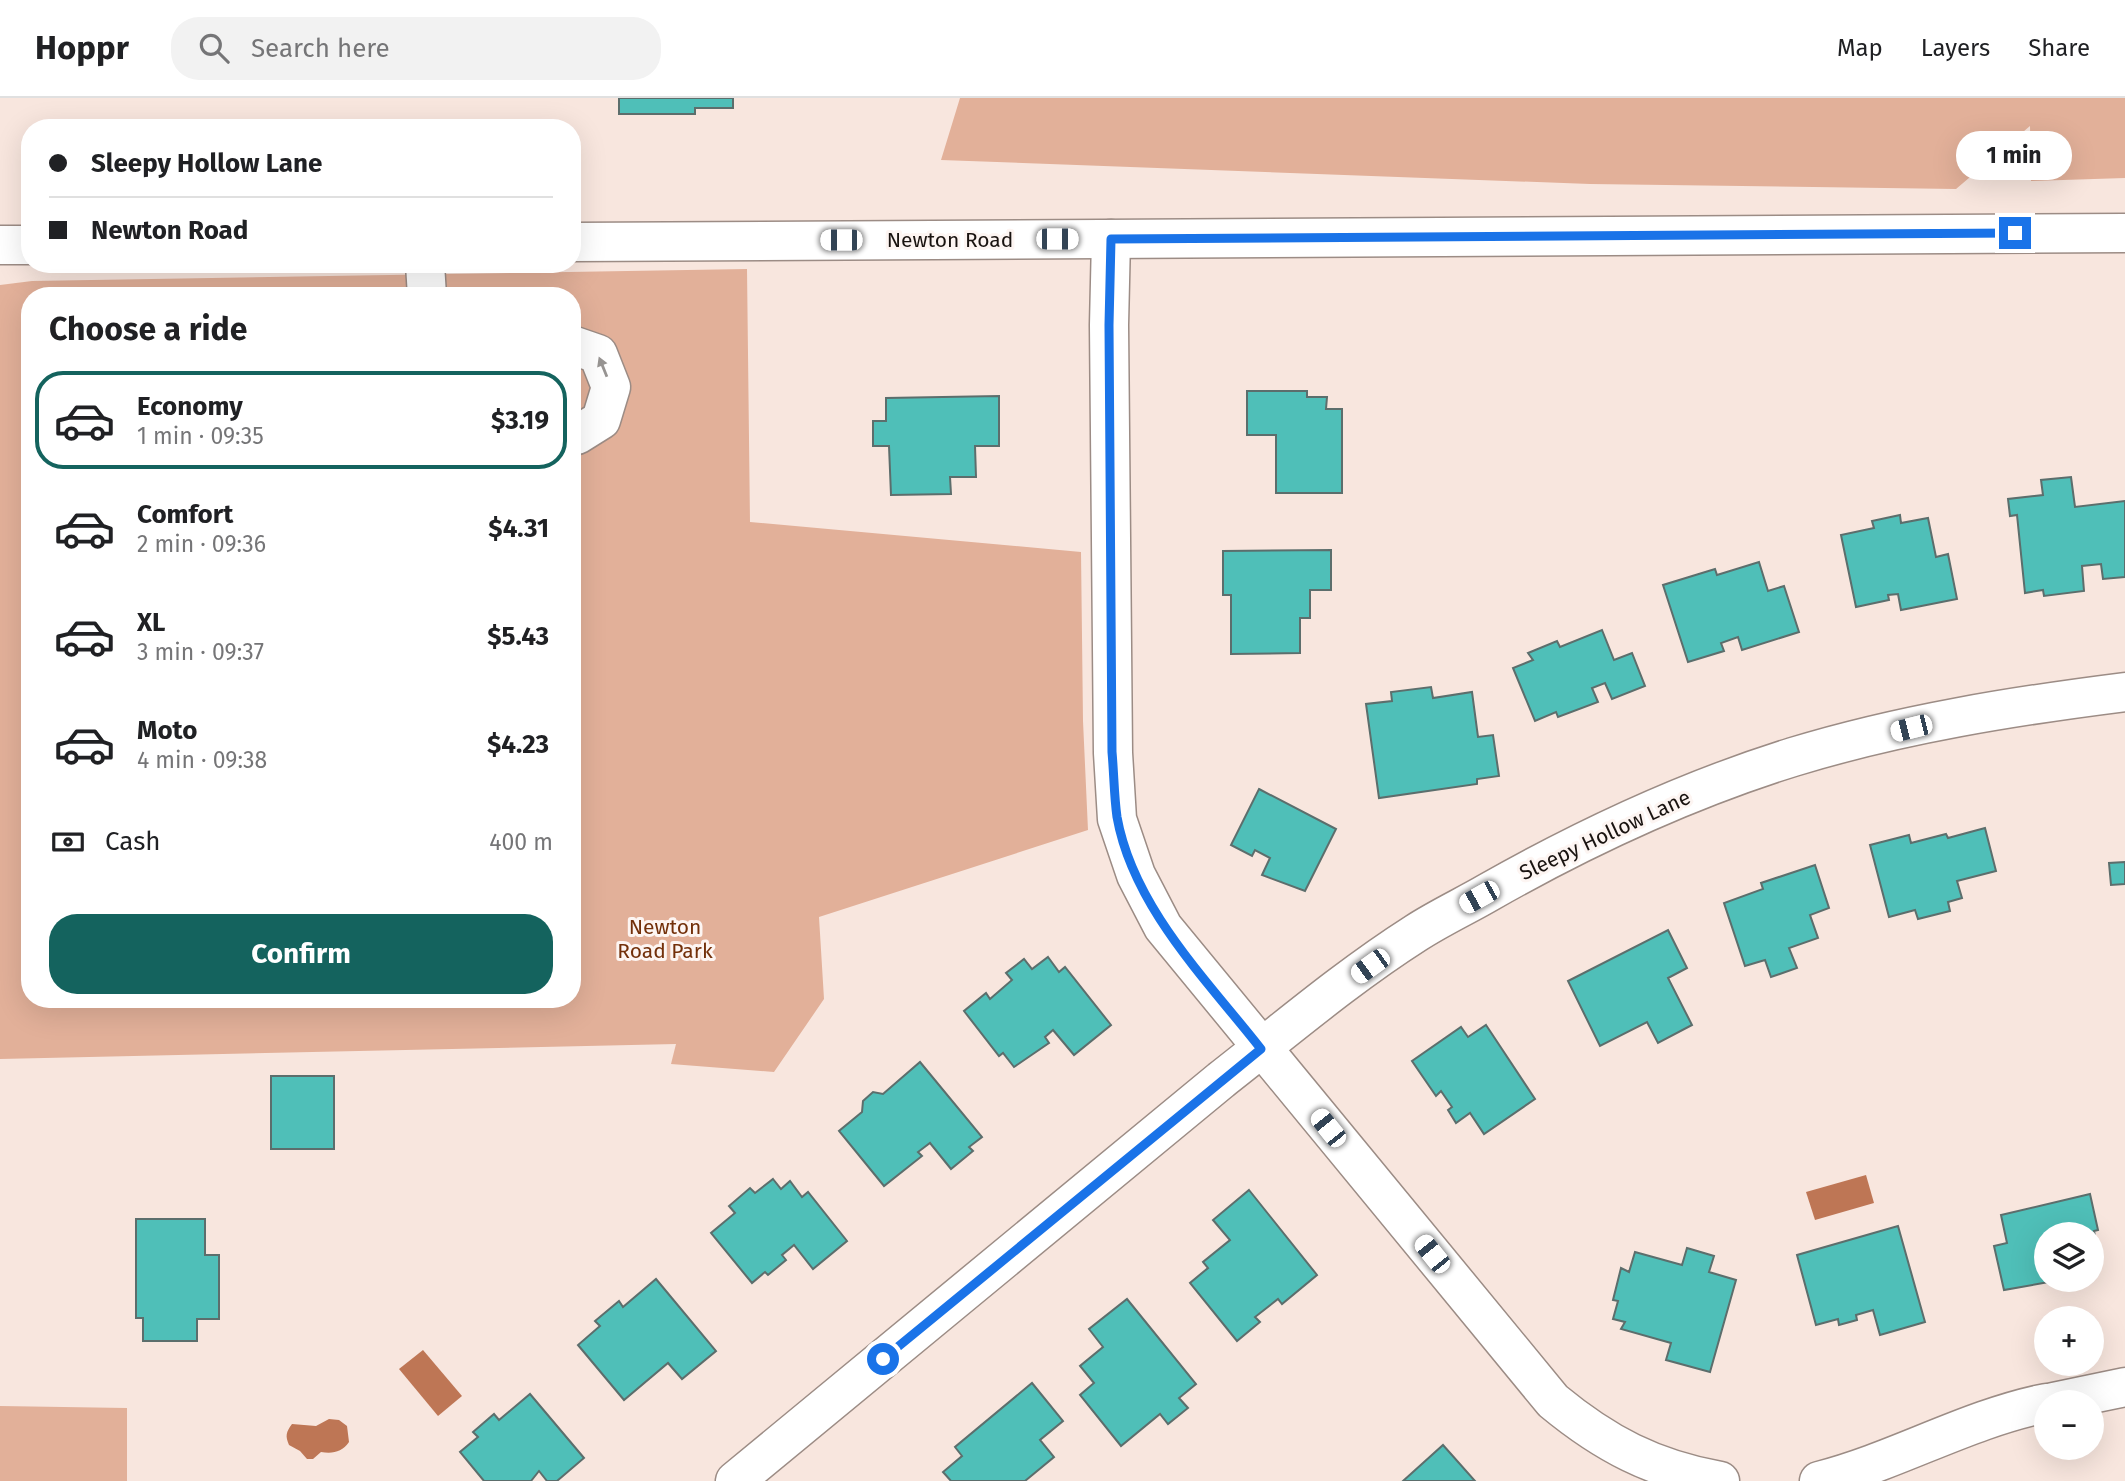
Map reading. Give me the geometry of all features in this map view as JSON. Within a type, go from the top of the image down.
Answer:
[{"type":"street","name":"Newton Road","points":[[581,242],[2125,233]]},
{"type":"street","points":[[1111,239],[1109,325],[1112,752],[1118,819],[1136,875],[1163,927],[1553,1401],[1645,1472],[1720,1481]]},
{"type":"street","points":[[0,245],[21,245]]},
{"type":"street","points":[[581,348],[598,355],[611,387],[601,420],[581,432]]},
{"type":"street","name":"Sleepy Hollow Lane","points":[[735,1481],[1302,1015],[1415,933],[1543,861],[1664,803],[1794,757],[1911,728],[2026,704],[2125,692]]},
{"type":"street","points":[[2104,1391],[2125,1387]]},
{"type":"street","points":[[1819,1481],[1862,1470],[1959,1429],[2034,1407]]},
{"type":"green space","points":[[960,98],[2125,98],[2125,178],[2031,181],[2030,126],[1956,189],[1590,184],[941,160]]},
{"type":"green space","name":"Newton Road Park","points":[[747,269],[750,522],[1081,552],[1083,721],[1088,830],[819,917],[824,999],[774,1072],[671,1064],[676,1044],[0,1059],[0,285],[32,281]]},
{"type":"green space","points":[[0,1406],[127,1408],[127,1481],[0,1481]]},
{"type":"shaded area","points":[[1866,1175],[1874,1203],[1815,1220],[1806,1192]]},
{"type":"shaded area","points":[[423,1350],[462,1396],[438,1416],[399,1369]]},
{"type":"shaded area","points":[[329,1419],[339,1420],[347,1426],[349,1442],[340,1450],[321,1452],[313,1459],[307,1459],[289,1445],[287,1434],[292,1424],[316,1426]]},
{"type":"building","points":[[619,98],[733,98],[733,108],[695,108],[695,114],[619,114]]},
{"type":"building","points":[[1247,391],[1307,391],[1307,397],[1327,397],[1326,409],[1342,409],[1342,493],[1276,493],[1276,435],[1247,435]]},
{"type":"building","points":[[999,396],[999,446],[975,446],[976,477],[950,477],[951,494],[891,495],[889,446],[873,446],[873,421],[886,421],[886,398]]},
{"type":"building","points":[[2071,477],[2075,507],[2125,501],[2125,577],[2103,579],[2101,564],[2082,566],[2084,591],[2044,596],[2043,590],[2025,593],[2017,515],[2010,516],[2008,499],[2043,495],[2041,480]]},
{"type":"building","points":[[1900,515],[1901,523],[1928,518],[1936,557],[1948,554],[1957,599],[1901,610],[1898,594],[1888,595],[1889,600],[1856,607],[1841,535],[1874,528],[1872,521]]},
{"type":"building","points":[[1331,550],[1331,590],[1310,590],[1310,618],[1300,618],[1300,653],[1231,654],[1231,595],[1223,595],[1223,551]]},
{"type":"building","points":[[1759,562],[1768,591],[1784,586],[1799,632],[1742,650],[1738,637],[1721,643],[1724,651],[1688,662],[1663,585],[1715,569],[1717,575]]},
{"type":"building","points":[[1602,630],[1614,660],[1632,653],[1645,686],[1612,699],[1605,683],[1592,688],[1598,702],[1558,717],[1556,712],[1535,721],[1513,668],[1533,660],[1528,653],[1557,641],[1560,647]]},
{"type":"building","points":[[1431,687],[1433,698],[1472,692],[1478,737],[1493,735],[1499,776],[1477,779],[1477,784],[1379,798],[1366,704],[1392,701],[1391,692]]},
{"type":"building","points":[[1259,789],[1336,829],[1305,891],[1262,875],[1270,858],[1255,850],[1252,856],[1231,845]]},
{"type":"building","points":[[1985,828],[1996,871],[1957,881],[1962,898],[1948,902],[1950,911],[1918,919],[1915,910],[1889,917],[1870,845],[1909,835],[1911,843],[1946,834],[1948,838]]},
{"type":"building","points":[[2125,862],[2125,884],[2111,885],[2109,863]]},
{"type":"building","points":[[1815,865],[1829,908],[1810,915],[1818,938],[1789,948],[1797,968],[1771,977],[1765,960],[1745,966],[1724,903],[1763,889],[1761,883]]},
{"type":"building","points":[[1668,930],[1687,968],[1668,978],[1692,1025],[1658,1043],[1647,1022],[1600,1046],[1568,981]]},
{"type":"building","points":[[1048,957],[1059,972],[1065,967],[1111,1025],[1074,1055],[1053,1030],[1045,1037],[1049,1043],[1014,1067],[1003,1053],[999,1056],[964,1011],[986,993],[990,999],[1012,980],[1006,973],[1024,959],[1032,969]]},
{"type":"building","points":[[1486,1025],[1535,1099],[1484,1134],[1470,1113],[1456,1123],[1448,1110],[1452,1107],[1441,1091],[1436,1096],[1412,1061],[1461,1027],[1468,1037]]},
{"type":"building","points":[[920,1062],[982,1137],[969,1147],[973,1151],[951,1169],[930,1143],[918,1152],[922,1156],[884,1186],[839,1131],[862,1112],[863,1101],[873,1092],[883,1094]]},
{"type":"building","points":[[271,1076],[334,1076],[334,1149],[271,1149]]},
{"type":"building","points":[[773,1179],[781,1189],[790,1181],[802,1197],[808,1192],[847,1241],[813,1269],[794,1245],[782,1255],[786,1260],[768,1275],[765,1272],[752,1283],[711,1233],[735,1213],[729,1206],[750,1188],[755,1193]]},
{"type":"building","points":[[1249,1190],[1317,1275],[1282,1304],[1278,1299],[1255,1317],[1260,1322],[1237,1341],[1190,1283],[1208,1268],[1203,1262],[1230,1240],[1213,1220]]},
{"type":"building","points":[[2090,1194],[2096,1222],[2034,1222],[2034,1285],[2004,1290],[1994,1246],[2007,1243],[2001,1215]]},
{"type":"building","points":[[136,1219],[205,1219],[205,1255],[219,1255],[219,1319],[197,1319],[197,1341],[143,1341],[143,1318],[136,1318]]},
{"type":"building","points":[[1898,1226],[1925,1322],[1880,1335],[1873,1310],[1856,1315],[1857,1320],[1839,1325],[1838,1319],[1816,1325],[1797,1255]]},
{"type":"building","points":[[1687,1248],[1714,1256],[1709,1272],[1736,1280],[1710,1372],[1666,1360],[1671,1343],[1621,1329],[1625,1322],[1613,1319],[1618,1301],[1613,1300],[1621,1268],[1629,1272],[1635,1252],[1682,1265]]},
{"type":"building","points":[[656,1279],[716,1351],[682,1379],[668,1363],[624,1400],[578,1345],[600,1326],[595,1321],[619,1301],[623,1307]]},
{"type":"building","points":[[1127,1299],[1196,1384],[1179,1398],[1188,1408],[1168,1424],[1160,1414],[1121,1446],[1080,1395],[1094,1383],[1080,1366],[1103,1347],[1089,1329]]},
{"type":"building","points":[[1032,1383],[1063,1421],[1040,1440],[1054,1457],[1025,1481],[951,1481],[943,1472],[962,1456],[955,1447]]},
{"type":"building","points":[[530,1394],[584,1458],[557,1481],[547,1481],[539,1471],[531,1481],[484,1481],[460,1452],[478,1437],[473,1432],[494,1414],[499,1420]]},
{"type":"building","points":[[1443,1445],[1475,1481],[1403,1481]]},
{"type":"route","points":[[883,1359],[1261,1049],[1163,927],[1136,875],[1118,819],[1112,752],[1109,325],[1111,239],[2015,233]]}]
